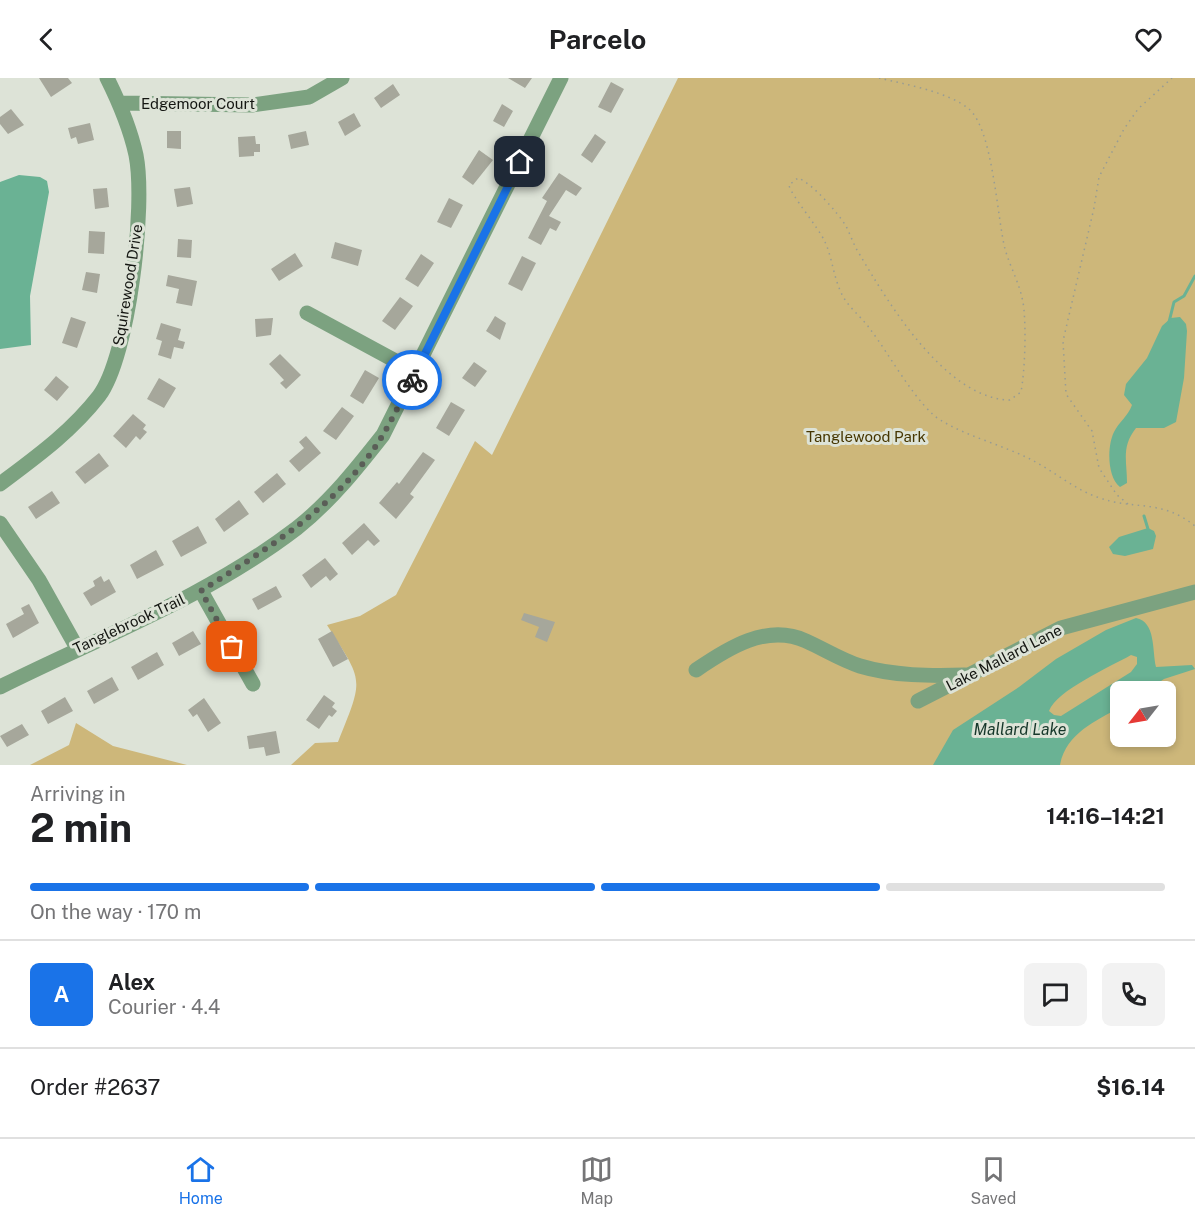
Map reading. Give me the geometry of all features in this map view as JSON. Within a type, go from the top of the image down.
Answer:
[{"type":"street","name":"Squirewood Drive","points":[[0,484],[65,435],[100,394],[120,348],[139,227],[136,156],[120,103],[107,78]]},
{"type":"street","name":"Edgemoor Court","points":[[120,103],[252,105],[309,98],[342,78]]},
{"type":"street","name":"Tanglebrook Trail","points":[[0,687],[77,648],[201,591],[297,527],[342,486],[383,435],[561,78]]},
{"type":"street","points":[[307,313],[416,372]]},
{"type":"street","points":[[0,523],[39,580],[77,648]]},
{"type":"street","points":[[201,591],[253,684]]},
{"type":"street","name":"Lake Mallard Lane","points":[[918,701],[1061,628],[1195,592]]},
{"type":"street","points":[[696,670],[738,644],[760,636],[776,634],[789,635],[869,669],[914,674],[968,675]]},
{"type":"path","points":[[879,78],[911,86],[958,103],[974,115],[980,128],[991,167],[1005,250],[1019,280],[1024,309],[1021,392],[1010,400],[988,397],[970,388],[934,359],[901,320],[858,252],[840,217],[810,185],[798,178],[789,185],[790,192],[806,208],[826,242],[839,289],[850,308],[868,326],[924,404],[941,421],[1002,445],[1046,467],[1095,497],[1166,509],[1180,514],[1195,526]]},
{"type":"path","points":[[1128,504],[1117,495],[1100,468],[1092,431],[1066,394],[1063,341],[1099,177],[1124,129],[1138,109],[1172,78]]},
{"type":"green space","name":"Tanglewood Park","points":[[678,78],[1195,78],[1195,765],[291,765],[315,743],[338,742],[356,692],[354,670],[327,625],[360,616],[396,595],[475,441],[492,455]]},
{"type":"green space","points":[[76,723],[113,746],[187,765],[30,765],[69,745]]},
{"type":"water","points":[[19,175],[40,177],[47,181],[49,192],[30,296],[31,345],[0,349],[0,182]]},
{"type":"water","points":[[1180,317],[1186,324],[1187,331],[1184,378],[1176,422],[1164,428],[1136,428],[1127,448],[1127,483],[1120,487],[1113,476],[1109,453],[1114,432],[1132,405],[1124,395],[1126,384],[1147,358],[1162,326],[1171,318]]},
{"type":"water","points":[[1148,528],[1154,531],[1156,536],[1153,549],[1125,556],[1113,554],[1109,547],[1119,537]]},
{"type":"water","name":"Mallard Lake","points":[[1136,618],[1147,625],[1150,631],[1156,667],[1192,665],[1195,669],[1161,681],[1117,681],[1131,672],[1137,664],[1137,657],[1131,655],[1073,687],[1054,703],[1049,711],[1061,716],[1110,685],[1110,713],[1075,737],[1063,754],[1060,765],[933,765],[953,730],[1019,687],[1056,659],[1106,630]]},
{"type":"building","points":[[39,78],[68,78],[72,83],[51,97]]},
{"type":"building","points":[[508,78],[532,78],[525,88]]},
{"type":"building","points":[[611,82],[624,89],[611,113],[598,107]]},
{"type":"building","points":[[393,84],[400,95],[381,108],[374,98]]},
{"type":"building","points":[[502,104],[513,111],[504,127],[493,121]]},
{"type":"building","points":[[11,109],[24,125],[8,134],[0,124],[0,117]]},
{"type":"building","points":[[354,113],[361,126],[345,136],[338,122]]},
{"type":"building","points":[[90,123],[94,140],[78,144],[76,137],[71,139],[68,128]]},
{"type":"building","points":[[167,131],[181,131],[181,149],[167,148]]},
{"type":"building","points":[[306,131],[309,145],[291,149],[288,135]]},
{"type":"building","points":[[595,134],[606,142],[592,163],[581,155]]},
{"type":"building","points":[[255,136],[256,144],[260,144],[260,152],[254,152],[254,156],[239,157],[238,137]]},
{"type":"building","points":[[479,150],[493,160],[473,185],[462,177]]},
{"type":"building","points":[[559,173],[582,188],[576,196],[566,190],[549,216],[561,222],[556,231],[550,228],[541,245],[528,238],[547,201],[542,198]]},
{"type":"building","points":[[190,187],[193,204],[177,207],[174,189]]},
{"type":"building","points":[[107,188],[109,207],[95,209],[93,189]]},
{"type":"building","points":[[449,198],[463,205],[451,228],[437,222]]},
{"type":"building","points":[[89,231],[105,232],[104,254],[88,253]]},
{"type":"building","points":[[178,239],[192,240],[191,258],[177,257]]},
{"type":"building","points":[[335,242],[362,250],[358,266],[331,258]]},
{"type":"building","points":[[295,253],[303,266],[279,281],[271,269]]},
{"type":"building","points":[[421,254],[434,263],[418,287],[405,279]]},
{"type":"building","points":[[522,256],[536,263],[522,291],[508,284]]},
{"type":"building","points":[[86,272],[100,274],[97,293],[82,290]]},
{"type":"building","points":[[168,275],[197,281],[192,306],[176,303],[179,289],[166,286]]},
{"type":"building","points":[[400,297],[413,306],[395,330],[382,321]]},
{"type":"building","points":[[495,316],[506,323],[500,340],[486,331]]},
{"type":"building","points":[[71,317],[86,322],[77,348],[62,343]]},
{"type":"building","points":[[273,318],[271,335],[256,337],[255,319]]},
{"type":"building","points":[[161,323],[181,329],[178,340],[185,342],[183,349],[174,347],[171,359],[158,355],[162,341],[156,339]]},
{"type":"building","points":[[280,354],[301,375],[286,389],[280,383],[284,380],[269,364]]},
{"type":"building","points":[[474,362],[487,371],[475,387],[462,378]]},
{"type":"building","points":[[365,370],[379,378],[363,404],[350,396]]},
{"type":"building","points":[[56,376],[69,387],[57,401],[44,390]]},
{"type":"building","points":[[159,378],[176,388],[164,408],[147,399]]},
{"type":"building","points":[[451,402],[465,410],[449,436],[436,428]]},
{"type":"building","points":[[342,407],[354,416],[336,440],[323,431]]},
{"type":"building","points":[[133,414],[146,425],[143,429],[147,432],[140,440],[136,436],[126,448],[113,436]]},
{"type":"building","points":[[306,436],[321,453],[299,472],[289,461],[304,448],[299,442]]},
{"type":"building","points":[[423,452],[435,460],[410,494],[414,497],[396,519],[379,503],[397,482],[399,484]]},
{"type":"building","points":[[99,453],[109,466],[85,484],[75,472]]},
{"type":"building","points":[[277,473],[286,484],[263,503],[254,492]]},
{"type":"building","points":[[52,491],[60,503],[36,519],[28,507]]},
{"type":"building","points":[[239,500],[249,514],[224,532],[215,519]]},
{"type":"building","points":[[364,523],[380,541],[374,546],[368,540],[352,555],[342,543]]},
{"type":"building","points":[[198,526],[207,543],[181,557],[172,541]]},
{"type":"building","points":[[156,550],[164,565],[137,579],[130,565]]},
{"type":"building","points":[[325,558],[338,574],[330,581],[326,576],[311,588],[302,575]]},
{"type":"building","points":[[101,576],[104,582],[109,579],[116,592],[91,606],[83,593],[95,586],[93,581]]},
{"type":"building","points":[[276,586],[282,597],[258,610],[252,599]]},
{"type":"building","points":[[29,604],[39,623],[13,638],[6,624],[24,614],[21,608]]},
{"type":"building","points":[[524,613],[555,622],[547,642],[535,637],[539,627],[521,620]]},
{"type":"building","points":[[193,631],[201,644],[179,656],[172,643]]},
{"type":"building","points":[[332,631],[348,659],[333,667],[318,639]]},
{"type":"building","points":[[157,652],[164,665],[138,680],[131,667]]},
{"type":"building","points":[[112,677],[119,690],[94,704],[87,691]]},
{"type":"building","points":[[324,695],[335,703],[332,707],[337,711],[332,717],[329,715],[319,729],[306,720]]},
{"type":"building","points":[[65,697],[73,711],[48,724],[41,711]]},
{"type":"building","points":[[204,698],[221,723],[208,732],[197,714],[193,717],[188,710]]},
{"type":"building","points":[[22,724],[29,735],[7,747],[0,736]]},
{"type":"building","points":[[276,731],[280,753],[266,756],[264,747],[249,749],[247,736]]},
{"type":"waterway","points":[[1169,322],[1174,302],[1184,296],[1195,276]]},
{"type":"waterway","points":[[1144,516],[1148,529]]},
{"type":"way so far","points":[[232,647],[201,591],[297,527],[342,486],[383,435],[412,380]]},
{"type":"route","points":[[412,380],[520,162]]}]
